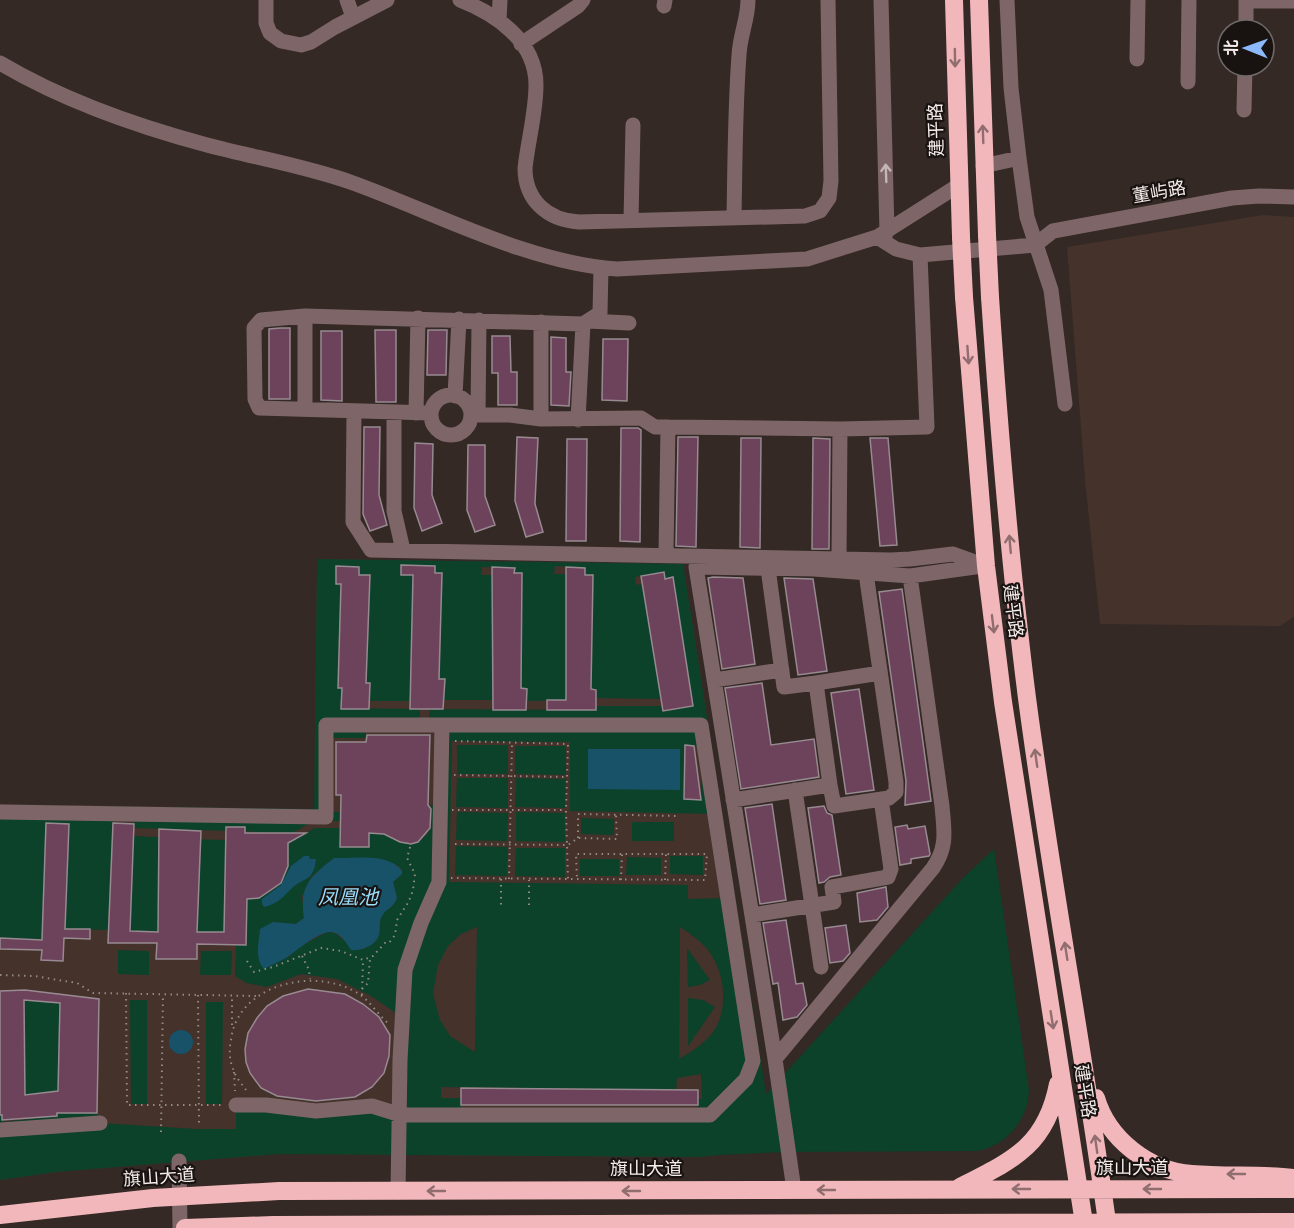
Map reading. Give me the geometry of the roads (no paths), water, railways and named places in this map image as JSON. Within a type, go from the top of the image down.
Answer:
[{"type":"highway","name":"建平路","points":[[954,0],[964,297],[986,566],[1005,714],[1084,1223]]},
{"type":"highway","name":"建平路","points":[[979,0],[990,297],[1002,469],[1026,688],[1107,1222]]},
{"type":"highway","points":[[1083,1054],[1099,1107],[1109,1127],[1126,1145],[1149,1160],[1190,1174],[1265,1174],[1294,1178]]},
{"type":"highway","points":[[957,1189],[1005,1163],[1033,1141],[1045,1125],[1053,1106],[1060,1071]]},
{"type":"highway","name":"旗山大道","points":[[0,1215],[102,1202],[279,1191],[1294,1189]]},
{"type":"highway","points":[[1226,1228],[1243,1222]]},
{"type":"highway","points":[[184,1228],[233,1225],[1294,1222]]},
{"type":"highway","points":[[836,1224],[870,1228]]},
{"type":"street","points":[[266,0],[267,28],[275,38],[294,45],[311,42],[387,0]]},
{"type":"street","points":[[347,0],[353,17]]},
{"type":"street","points":[[460,0],[488,12],[499,21],[522,44],[533,63],[536,95],[525,168],[526,182],[534,201],[544,211],[565,221],[805,216],[820,211],[826,203],[831,181],[828,0]]},
{"type":"street","points":[[499,21],[500,0]]},
{"type":"street","points":[[522,44],[578,6],[583,0]]},
{"type":"street","points":[[734,218],[737,81],[740,38],[747,18],[748,0]]},
{"type":"street","points":[[882,0],[882,234],[896,249],[920,255],[1035,245]]},
{"type":"street","points":[[1007,0],[1011,88],[1027,217],[1051,290],[1065,404]]},
{"type":"street","points":[[1137,59],[1138,0]]},
{"type":"street","points":[[1188,82],[1189,0]]},
{"type":"street","points":[[1246,18],[1246,0],[1294,1]]},
{"type":"street","points":[[0,63],[53,91],[163,132],[344,180],[512,244],[574,263],[601,268],[796,261],[836,251],[882,234],[959,185]]},
{"type":"street","points":[[1244,110],[1245,78]]},
{"type":"street","points":[[631,220],[633,125]]},
{"type":"street","points":[[984,166],[1019,158]]},
{"type":"street","name":"董屿路","points":[[1035,245],[1053,231],[1232,198],[1294,197]]},
{"type":"street","points":[[475,415],[578,420],[641,418],[655,427],[840,429],[927,427],[920,255]]},
{"type":"street","points":[[586,323],[600,314],[601,268]]},
{"type":"street","points":[[431,413],[259,408],[255,399],[254,328],[261,320],[305,316],[629,323]]},
{"type":"street","points":[[305,316],[305,409]]},
{"type":"street","points":[[416,413],[418,318]]},
{"type":"street","points":[[455,396],[459,319]]},
{"type":"street","points":[[475,415],[466,403],[455,396],[437,401],[431,413],[436,429],[446,435],[463,431],[475,415],[479,320]]},
{"type":"street","points":[[541,322],[541,419]]},
{"type":"street","points":[[578,420],[586,323]]},
{"type":"street","points":[[354,412],[353,522],[371,550],[839,559],[910,559],[953,554],[986,566]]},
{"type":"street","points":[[394,412],[394,511],[403,550]]},
{"type":"street","points":[[666,554],[668,427]]},
{"type":"street","points":[[839,559],[840,429]]},
{"type":"street","points":[[794,1190],[696,567],[768,568],[910,576],[986,566]]},
{"type":"street","points":[[768,568],[784,687],[880,673]]},
{"type":"street","points":[[816,683],[834,806],[893,796],[897,787],[866,573]]},
{"type":"street","points":[[775,1059],[933,868],[944,848],[942,806],[910,576]]},
{"type":"street","points":[[714,680],[782,670]]},
{"type":"street","points":[[0,812],[326,817],[326,725],[701,725],[753,1061],[746,1079],[710,1115],[401,1115],[372,1106],[315,1111],[266,1105],[236,1106]]},
{"type":"street","points":[[398,1192],[405,970],[439,878],[442,725]]},
{"type":"street","points":[[733,800],[830,785]]},
{"type":"street","points":[[795,790],[821,967]]},
{"type":"street","points":[[752,915],[834,902],[832,887],[888,877],[891,869],[881,799]]},
{"type":"street","points":[[0,1131],[100,1123]]},
{"type":"street","points":[[179,1161],[180,1228]]},
{"type":"water","points":[[588,749],[680,749],[680,790],[588,789]]},
{"type":"water","points":[[304,856],[316,859],[311,875],[277,902],[264,907],[262,899],[281,885],[291,866]]},
{"type":"water","name":"凤凰池","points":[[334,858],[380,859],[396,865],[402,871],[402,874],[393,882],[397,898],[381,918],[380,933],[377,939],[368,947],[351,950],[338,934],[330,932],[316,937],[286,958],[264,969],[258,955],[260,929],[273,922],[296,924],[304,918],[303,898],[308,883]]},
{"type":"water","points":[[181,1030],[189,1034],[193,1042],[189,1050],[181,1054],[173,1050],[169,1042],[173,1034]]}]
